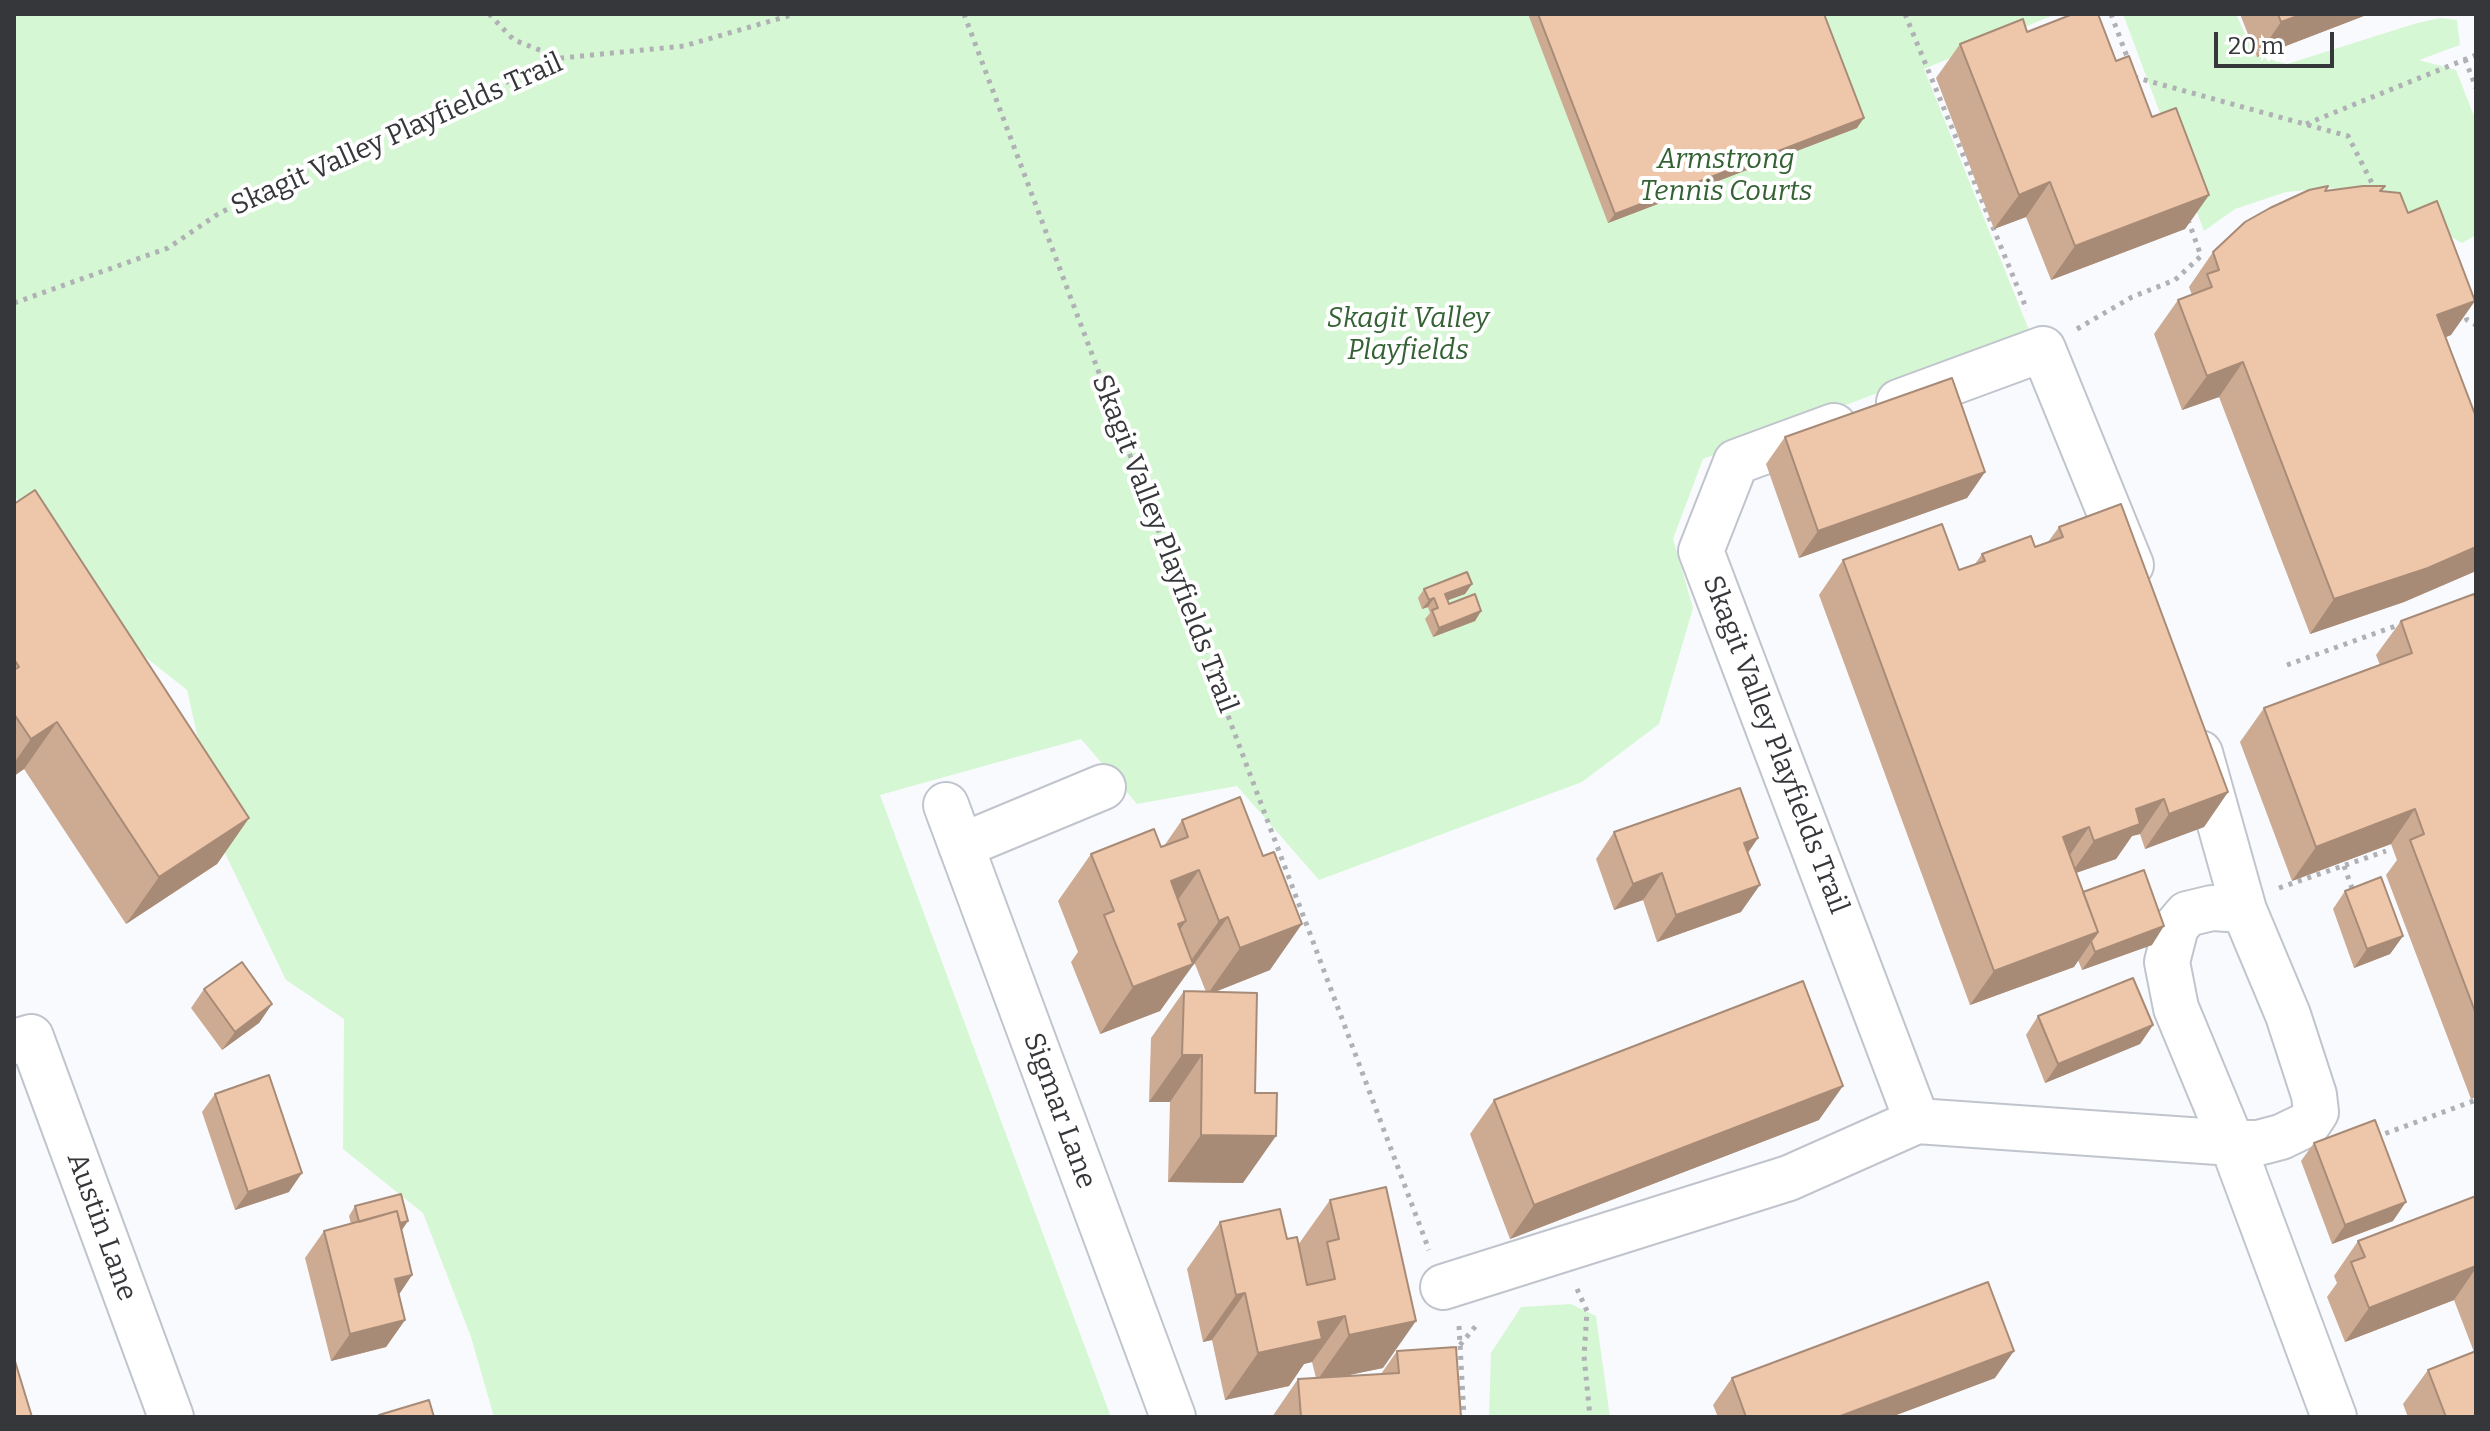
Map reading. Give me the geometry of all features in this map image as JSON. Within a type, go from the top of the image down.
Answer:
[{"type":"street","points":[[2043,349],[2147,606]]},
{"type":"street","name":"Skagit Valley Playfields Trail","points":[[1917,1121],[1701,551],[1736,462],[2043,349]]},
{"type":"street","points":[[1443,1287],[1789,1178],[1917,1121],[2232,1143],[2258,1143],[2281,1137],[2308,1124],[2316,1112],[2314,1095],[2256,902],[2190,721]]},
{"type":"street","points":[[961,846],[1103,787]]},
{"type":"street","name":"Sigmar Lane","points":[[946,805],[1173,1417]]},
{"type":"street","points":[[2256,902],[2187,914],[2176,927],[2167,962],[2176,1008],[2232,1143],[2334,1417]]},
{"type":"street","name":"Austin Lane","points":[[22,1040],[171,1417]]},
{"type":"path","points":[[489,14],[514,40],[561,58]]},
{"type":"path","name":"Skagit Valley Playfields Trail","points":[[14,303],[168,248],[218,214],[292,177],[561,58],[684,46],[795,14]]},
{"type":"path","name":"Skagit Valley Playfields Trail","points":[[964,14],[1453,1307],[1459,1329],[1464,1417]]},
{"type":"path","points":[[1905,14],[2043,349],[2132,297],[2175,280],[2201,256],[2184,211]]},
{"type":"path","points":[[2111,14],[2140,92]]},
{"type":"path","points":[[2305,124],[2476,55]]},
{"type":"path","points":[[2465,59],[2475,85]]},
{"type":"path","points":[[2134,77],[2348,136],[2380,199]]},
{"type":"path","points":[[2462,306],[2467,320],[2476,325]]},
{"type":"path","points":[[2287,665],[2418,618]]},
{"type":"path","points":[[2256,902],[2386,851]]},
{"type":"path","points":[[2344,866],[2356,900]]},
{"type":"path","points":[[2373,1138],[2476,1100]]},
{"type":"path","points":[[1559,1251],[1587,1311],[1584,1356],[1590,1417]]},
{"type":"path","points":[[1452,1354],[1485,1315]]},
{"type":"green space","points":[[14,14],[2056,14],[1924,69],[2031,335],[1703,459],[1673,539],[1693,608],[1659,724],[1582,782],[1319,880],[1237,786],[1137,804],[1081,739],[880,795],[1111,1417],[494,1417],[471,1337],[423,1213],[343,1149],[344,1019],[286,980],[223,849],[187,690],[81,606],[14,494]]},
{"type":"green space","points":[[2123,14],[2236,14],[2255,55],[2287,64],[2417,23],[2441,18],[2457,20],[2460,45],[2419,60],[2456,70],[2476,121],[2476,235],[2462,243],[2365,191],[2331,188],[2286,192],[2235,209],[2204,231]]},
{"type":"green space","points":[[1571,1304],[1596,1316],[1610,1417],[1489,1417],[1491,1353],[1521,1307]]},
{"type":"building","points":[[1538,14],[1824,14],[1864,118],[1615,214]]},
{"type":"building","points":[[2073,14],[2098,14],[2116,61],[2129,56],[2152,117],[2176,108],[2209,195],[2075,246],[2050,182],[2019,195],[1960,44],[2023,19],[2027,32]]},
{"type":"building","points":[[2278,14],[2303,14],[2281,22]]},
{"type":"building","points":[[2328,186],[2325,191],[2385,186],[2380,191],[2400,193],[2408,213],[2437,201],[2475,301],[2437,315],[2476,417],[2476,547],[2428,568],[2334,599],[2243,362],[2207,376],[2178,300],[2212,287],[2207,274],[2219,270],[2213,252],[2245,222],[2309,190]]},
{"type":"building","points":[[1952,378],[1985,472],[1818,531],[1785,437]]},
{"type":"building","points":[[35,490],[249,818],[159,877],[57,722],[31,739],[14,714],[14,670],[19,667],[14,659],[14,504]]},
{"type":"building","points":[[2121,504],[2228,792],[2169,814],[2164,799],[2136,809],[2140,824],[2094,841],[2089,827],[2063,837],[2098,932],[1994,971],[1843,560],[1942,524],[1959,570],[1985,561],[1982,554],[2031,536],[2035,547],[2063,537],[2059,527]]},
{"type":"building","points":[[1467,572],[1472,584],[1445,594],[1449,604],[1475,594],[1481,611],[1439,628],[1432,610],[1438,608],[1434,598],[1429,600],[1424,589]]},
{"type":"building","points":[[2474,594],[2476,1014],[2410,840],[2424,834],[2415,809],[2316,847],[2264,708],[2412,653],[2401,621]]},
{"type":"building","points":[[1740,788],[1758,838],[1744,843],[1760,885],[1676,915],[1662,873],[1633,884],[1614,832]]},
{"type":"building","points":[[1240,797],[1263,856],[1274,852],[1302,924],[1240,948],[1228,917],[1219,921],[1199,870],[1171,881],[1186,921],[1178,924],[1193,964],[1133,987],[1104,915],[1114,911],[1091,854],[1154,829],[1161,847],[1188,837],[1182,820]]},
{"type":"building","points":[[2144,870],[2164,926],[2095,952],[2091,941],[2098,932],[2083,892]]},
{"type":"building","points":[[2381,877],[2403,936],[2367,949],[2345,891]]},
{"type":"building","points":[[242,962],[272,1004],[235,1032],[204,989]]},
{"type":"building","points":[[2133,978],[2153,1025],[2058,1064],[2038,1016]]},
{"type":"building","points":[[1803,981],[1843,1086],[1534,1205],[1494,1100]]},
{"type":"building","points":[[1184,991],[1257,993],[1255,1093],[1277,1093],[1276,1136],[1201,1135],[1202,1055],[1182,1055]]},
{"type":"building","points":[[269,1075],[302,1173],[248,1192],[215,1094]]},
{"type":"building","points":[[2375,1120],[2406,1202],[2345,1225],[2314,1143]]},
{"type":"building","points":[[1386,1187],[1416,1321],[1349,1335],[1345,1316],[1318,1322],[1322,1339],[1258,1353],[1245,1293],[1236,1295],[1220,1222],[1280,1209],[1287,1239],[1297,1237],[1307,1285],[1335,1279],[1327,1242],[1339,1239],[1330,1200]]},
{"type":"building","points":[[401,1194],[408,1221],[400,1223],[397,1211],[359,1222],[355,1206]]},
{"type":"building","points":[[2476,1196],[2476,1266],[2369,1308],[2351,1262],[2365,1257],[2358,1241]]},
{"type":"building","points":[[397,1211],[412,1275],[395,1279],[405,1320],[350,1334],[324,1231]]},
{"type":"building","points":[[1988,1282],[2014,1351],[1838,1417],[1746,1417],[1732,1378]]},
{"type":"building","points":[[1456,1347],[1461,1417],[1301,1417],[1298,1379],[1399,1373],[1397,1351]]},
{"type":"building","points":[[2476,1351],[2476,1417],[2446,1417],[2428,1370]]},
{"type":"building","points":[[14,1358],[32,1417],[14,1417]]},
{"type":"building","points":[[429,1400],[434,1417],[379,1415]]},
{"type":"park label","name":"Armstrong Tennis Courts","points":[[1726,176]]},
{"type":"park label","name":"Skagit Valley Playfields","points":[[1408,335]]}]
